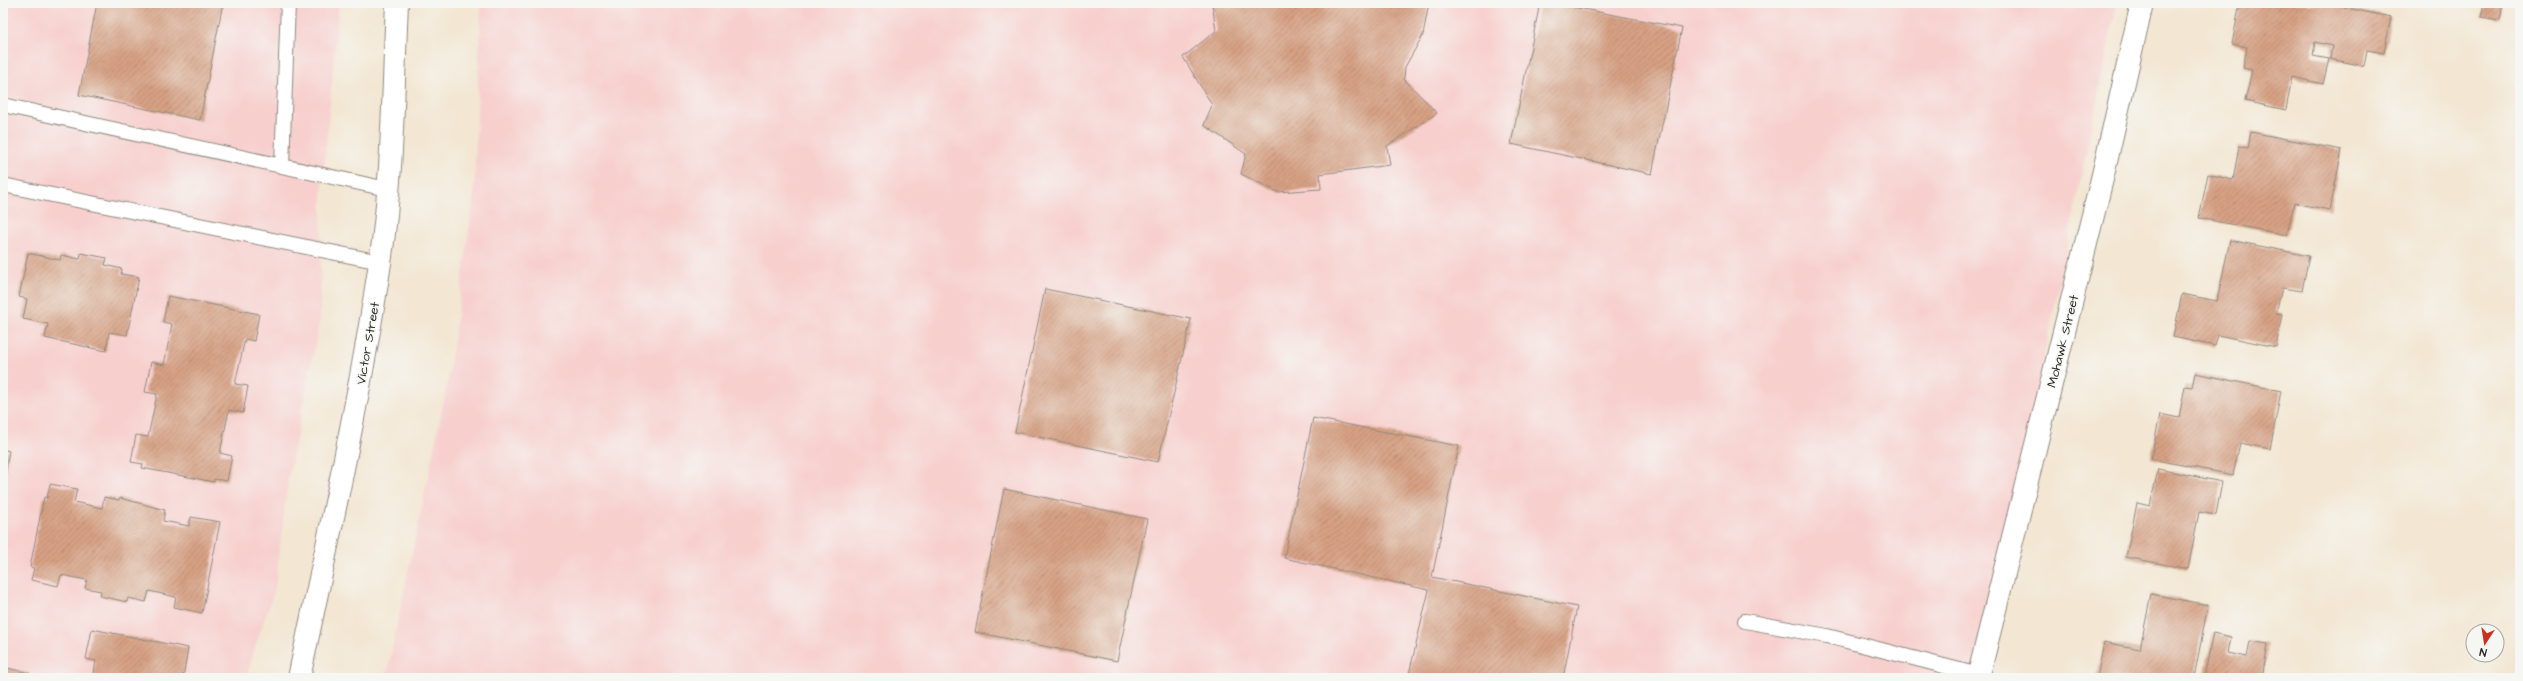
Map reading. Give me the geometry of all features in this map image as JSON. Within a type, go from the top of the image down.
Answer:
[{"type":"street","name":"Victor Street","points":[[299,678],[355,408],[380,262],[387,189],[397,3]]},
{"type":"street","name":"Mohawk Street","points":[[1979,676],[2103,175],[2142,3]]},
{"type":"lane","points":[[282,166],[288,3]]},
{"type":"lane","points":[[3,105],[387,189]]},
{"type":"lane","points":[[3,185],[380,262]]},
{"type":"lane","points":[[1745,621],[1826,636],[1979,676]]},
{"type":"shaded area","points":[[3,3],[339,3],[322,193],[320,318],[288,480],[275,589],[253,653],[247,678],[3,678]]},
{"type":"shaded area","points":[[481,3],[2117,3],[1978,678],[386,678],[448,381],[474,195]]},
{"type":"building","points":[[97,3],[223,3],[200,120],[79,95]]},
{"type":"building","points":[[1212,3],[1429,3],[1423,35],[1405,67],[1404,79],[1437,113],[1387,146],[1390,165],[1320,174],[1321,189],[1278,192],[1241,174],[1246,154],[1204,125],[1212,105],[1183,57],[1216,31]]},
{"type":"building","points":[[1540,3],[1552,3],[1682,28],[1652,174],[1511,144]]},
{"type":"building","points":[[2240,3],[2322,3],[2391,17],[2384,53],[2367,50],[2364,66],[2330,59],[2332,46],[2315,42],[2313,56],[2329,59],[2323,84],[2292,77],[2286,110],[2245,101],[2252,70],[2243,68],[2247,47],[2232,44]]},
{"type":"building","points":[[2484,3],[2503,3],[2500,20],[2481,17]]},
{"type":"building","points":[[2251,132],[2342,150],[2330,210],[2294,203],[2287,235],[2199,218],[2208,174],[2233,180],[2239,146],[2248,148]]},
{"type":"building","points":[[2230,240],[2309,256],[2302,291],[2282,288],[2276,313],[2282,314],[2276,347],[2218,335],[2215,346],[2173,337],[2182,294],[2217,301]]},
{"type":"building","points":[[28,253],[60,260],[61,255],[80,259],[81,253],[107,258],[105,265],[122,269],[121,274],[139,277],[127,335],[109,332],[106,351],[45,338],[48,324],[23,319],[27,299],[19,297]]},
{"type":"building","points":[[1045,289],[1191,319],[1158,462],[1015,432]]},
{"type":"building","points":[[168,296],[259,314],[254,341],[245,339],[235,384],[248,386],[243,413],[229,410],[220,453],[232,456],[227,481],[214,479],[214,482],[142,468],[143,464],[131,462],[136,435],[148,437],[157,394],[145,392],[151,362],[164,365],[172,324],[163,322]]},
{"type":"building","points":[[2195,373],[2281,391],[2270,449],[2240,443],[2233,475],[2151,459],[2160,414],[2179,418],[2185,386],[2192,387]]},
{"type":"building","points":[[1313,418],[1459,446],[1432,577],[1577,607],[1563,678],[1408,678],[1429,590],[1284,558]]},
{"type":"building","points":[[3,449],[9,451],[4,479],[3,479]]},
{"type":"building","points":[[2158,469],[2222,482],[2216,515],[2199,512],[2188,569],[2126,557],[2137,503],[2150,506]]},
{"type":"building","points":[[50,484],[77,489],[74,502],[102,508],[104,497],[119,500],[120,498],[165,510],[163,521],[189,526],[191,517],[220,522],[202,613],[174,607],[176,597],[149,591],[146,602],[128,598],[127,602],[100,596],[101,591],[85,588],[87,580],[61,575],[58,586],[31,580],[34,568],[30,567],[44,497],[47,498]]},
{"type":"building","points":[[1004,489],[1147,519],[1117,661],[975,632]]},
{"type":"building","points":[[2151,594],[2208,605],[2194,678],[2097,678],[2104,642],[2140,649]]},
{"type":"building","points":[[92,629],[188,648],[183,678],[93,678],[96,661],[86,659]]},
{"type":"building","points":[[2213,633],[2231,637],[2228,653],[2247,657],[2250,641],[2268,644],[2262,678],[2204,678]]},
{"type":"building","points":[[3,667],[29,673],[28,678],[3,678]]}]
